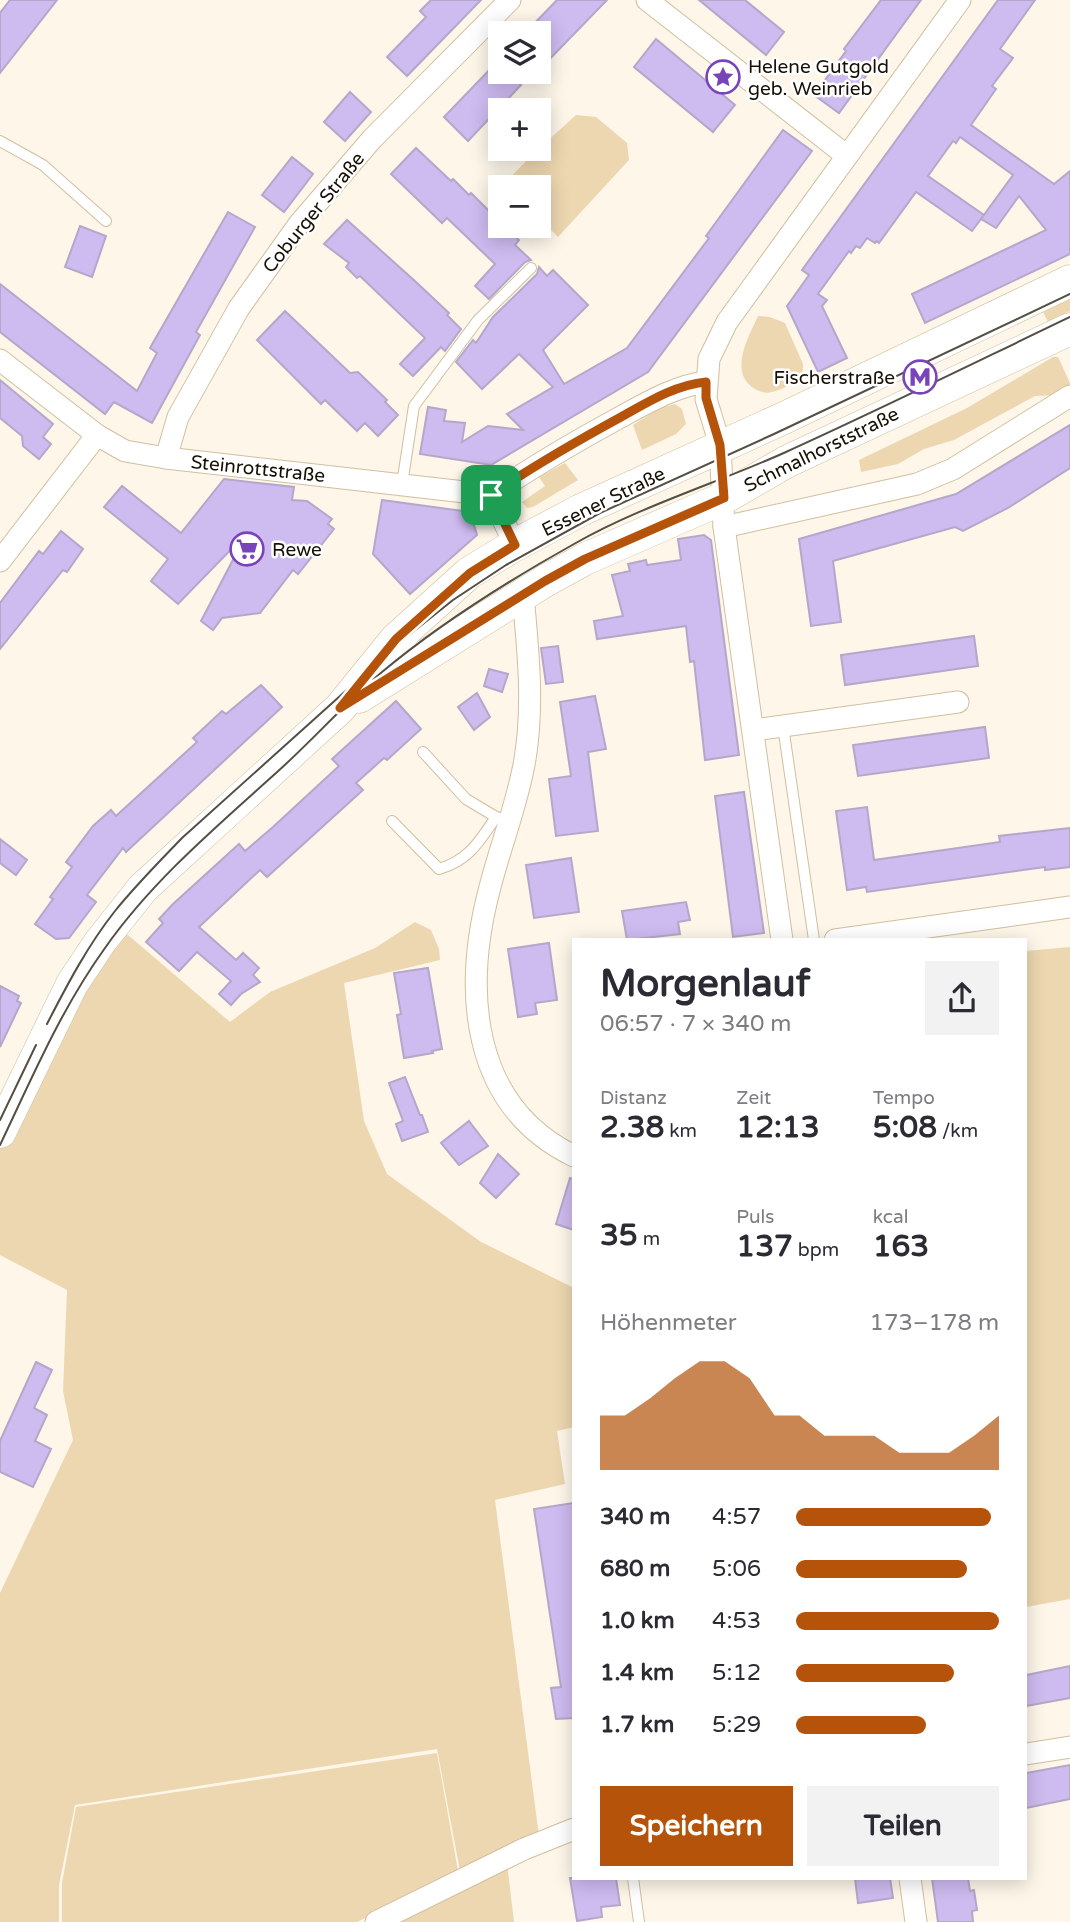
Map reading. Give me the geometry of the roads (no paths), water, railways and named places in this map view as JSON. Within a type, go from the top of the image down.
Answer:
[{"type":"main road","points":[[720,445],[784,418],[1070,281]]},
{"type":"main road","name":"Schmalhorststraße","points":[[724,513],[786,463],[1070,329]]},
{"type":"main road","name":"Essener Straße","points":[[0,1132],[72,984],[143,888],[340,708],[396,639],[470,573],[515,545],[581,510],[720,445]]},
{"type":"main road","name":"Essener Straße","points":[[340,708],[585,559],[724,513]]},
{"type":"street","name":"Coburger Straße","points":[[166,458],[178,417],[239,308],[299,224],[372,139],[510,0]]},
{"type":"street","points":[[647,0],[847,156]]},
{"type":"street","points":[[782,938],[724,513],[720,445],[706,398],[709,359],[727,322],[960,0]]},
{"type":"street","name":"Steinrottstraße","points":[[0,360],[97,435],[125,451],[491,495]]},
{"type":"street","points":[[515,545],[491,495],[545,458],[663,395],[695,383],[706,382]]},
{"type":"street","name":"Schmalhorststraße","points":[[724,513],[917,484],[953,469],[1070,396]]},
{"type":"street","points":[[0,561],[97,435]]},
{"type":"street","points":[[523,595],[530,723],[524,763],[503,818],[489,888],[479,959],[478,1022],[493,1077],[508,1101],[543,1137],[572,1155]]},
{"type":"street","points":[[754,730],[957,702]]},
{"type":"street","points":[[849,938],[1070,907]]},
{"type":"street","points":[[1027,1754],[1070,1747]]},
{"type":"street","points":[[376,1922],[524,1849],[572,1830]]},
{"type":"street","points":[[910,1880],[916,1922]]},
{"type":"lane","points":[[0,141],[43,165],[107,221]]},
{"type":"lane","points":[[402,484],[414,406],[478,320],[531,268]]},
{"type":"lane","points":[[783,726],[814,938]]},
{"type":"lane","points":[[392,821],[439,869],[456,864],[503,818],[466,799],[423,752]]},
{"type":"lane","points":[[634,1880],[639,1922]]},
{"type":"tram line","points":[[47,1024],[70,980],[105,924],[156,865],[182,838],[399,643],[453,600],[506,565],[600,513],[1070,294]]},
{"type":"tram line","points":[[0,1145],[61,1019],[89,971],[123,923],[185,856],[368,684],[405,654],[499,588],[599,530],[786,452],[1070,317]]},
{"type":"tram line","points":[[0,1120],[36,1045]]},
{"type":"place","name":"Helene Gutgold geb. Weinrieb","points":[[723,77]]},
{"type":"place","name":"Fischerstraße","points":[[920,377]]},
{"type":"place","name":"Rewe","points":[[247,549]]}]
